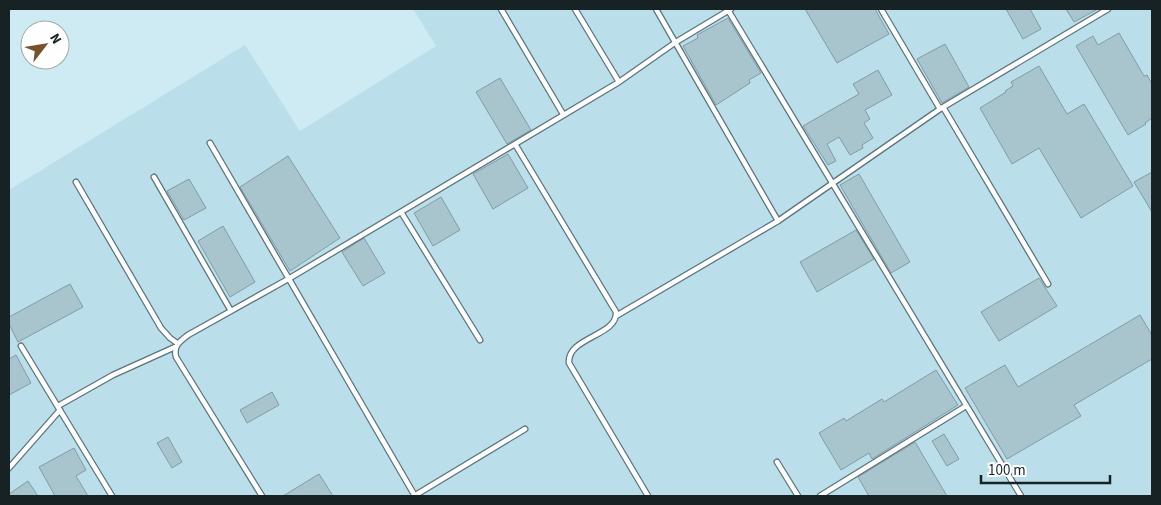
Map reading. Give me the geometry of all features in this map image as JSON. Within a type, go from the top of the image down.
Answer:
[{"type":"lane","points":[[501,9],[564,114]]},
{"type":"lane","points":[[575,9],[620,82]]},
{"type":"lane","points":[[656,9],[778,221]]},
{"type":"lane","points":[[9,468],[59,408],[113,375],[176,345],[620,82],[676,42],[730,9],[1021,496]]},
{"type":"lane","points":[[881,9],[1048,284]]},
{"type":"lane","points":[[648,496],[570,363],[569,357],[572,350],[611,325],[616,316],[778,221],[941,108],[1108,9]]},
{"type":"lane","points":[[210,143],[415,496],[525,429]]},
{"type":"lane","points":[[515,144],[609,299],[616,316]]},
{"type":"lane","points":[[154,178],[231,311]]},
{"type":"lane","points":[[76,182],[161,328],[176,345],[176,357],[262,496]]},
{"type":"lane","points":[[401,212],[480,340]]},
{"type":"lane","points":[[22,346],[112,496]]},
{"type":"lane","points":[[820,496],[966,406]]},
{"type":"lane","points":[[777,462],[798,496]]},
{"type":"shaded area","points":[[413,9],[1152,9],[1152,496],[9,496],[9,190],[245,45],[300,131],[436,46]]},
{"type":"building","points":[[805,9],[875,9],[889,34],[837,63]]},
{"type":"building","points":[[1006,9],[1030,9],[1041,29],[1023,39]]},
{"type":"building","points":[[1066,9],[1098,9],[1074,22]]},
{"type":"building","points":[[728,18],[761,73],[749,80],[750,83],[716,105],[683,46],[698,38],[697,35]]},
{"type":"building","points":[[1119,33],[1144,76],[1147,75],[1152,84],[1152,118],[1128,135],[1076,46],[1093,36],[1098,45]]},
{"type":"building","points":[[945,44],[969,87],[942,103],[917,59]]},
{"type":"building","points":[[1039,66],[1067,114],[1084,104],[1133,186],[1081,218],[1039,148],[1012,164],[980,108],[1006,92],[1013,86],[1011,82]]},
{"type":"building","points":[[878,70],[892,95],[865,110],[870,119],[864,123],[873,138],[862,145],[863,148],[850,155],[839,137],[827,144],[836,161],[828,165],[803,126],[859,94],[853,84]]},
{"type":"building","points":[[500,78],[531,130],[507,144],[476,92]]},
{"type":"building","points":[[508,154],[528,188],[493,209],[473,174]]},
{"type":"building","points":[[288,156],[340,238],[290,271],[240,187]]},
{"type":"building","points":[[1152,172],[1152,212],[1134,182]]},
{"type":"building","points":[[859,174],[910,262],[891,273],[840,185]]},
{"type":"building","points":[[189,179],[206,208],[184,220],[167,191]]},
{"type":"building","points":[[441,197],[460,230],[433,246],[414,213]]},
{"type":"building","points":[[223,226],[255,282],[230,297],[198,241]]},
{"type":"building","points":[[856,230],[874,259],[817,292],[800,262]]},
{"type":"building","points":[[364,238],[385,273],[363,286],[342,252]]},
{"type":"building","points":[[1039,278],[1057,306],[999,341],[981,312]]},
{"type":"building","points":[[70,284],[83,307],[18,342],[9,324],[9,317]]},
{"type":"building","points":[[1140,315],[1152,335],[1152,359],[1074,405],[1081,416],[1007,459],[965,388],[1005,365],[1018,387]]},
{"type":"building","points":[[16,355],[31,383],[9,395],[9,359]]},
{"type":"building","points":[[936,370],[958,405],[872,459],[869,453],[841,470],[819,433],[844,418],[846,421],[882,399],[884,402]]},
{"type":"building","points":[[272,392],[279,405],[247,423],[240,410]]},
{"type":"building","points":[[944,434],[959,459],[947,466],[932,441]]},
{"type":"building","points":[[168,437],[182,462],[172,468],[157,443]]},
{"type":"building","points":[[915,442],[947,496],[869,496],[858,477]]},
{"type":"building","points":[[74,448],[86,470],[76,476],[88,496],[55,496],[39,467]]},
{"type":"building","points":[[319,474],[333,496],[283,496]]},
{"type":"building","points":[[28,481],[38,496],[9,496],[9,494]]}]
